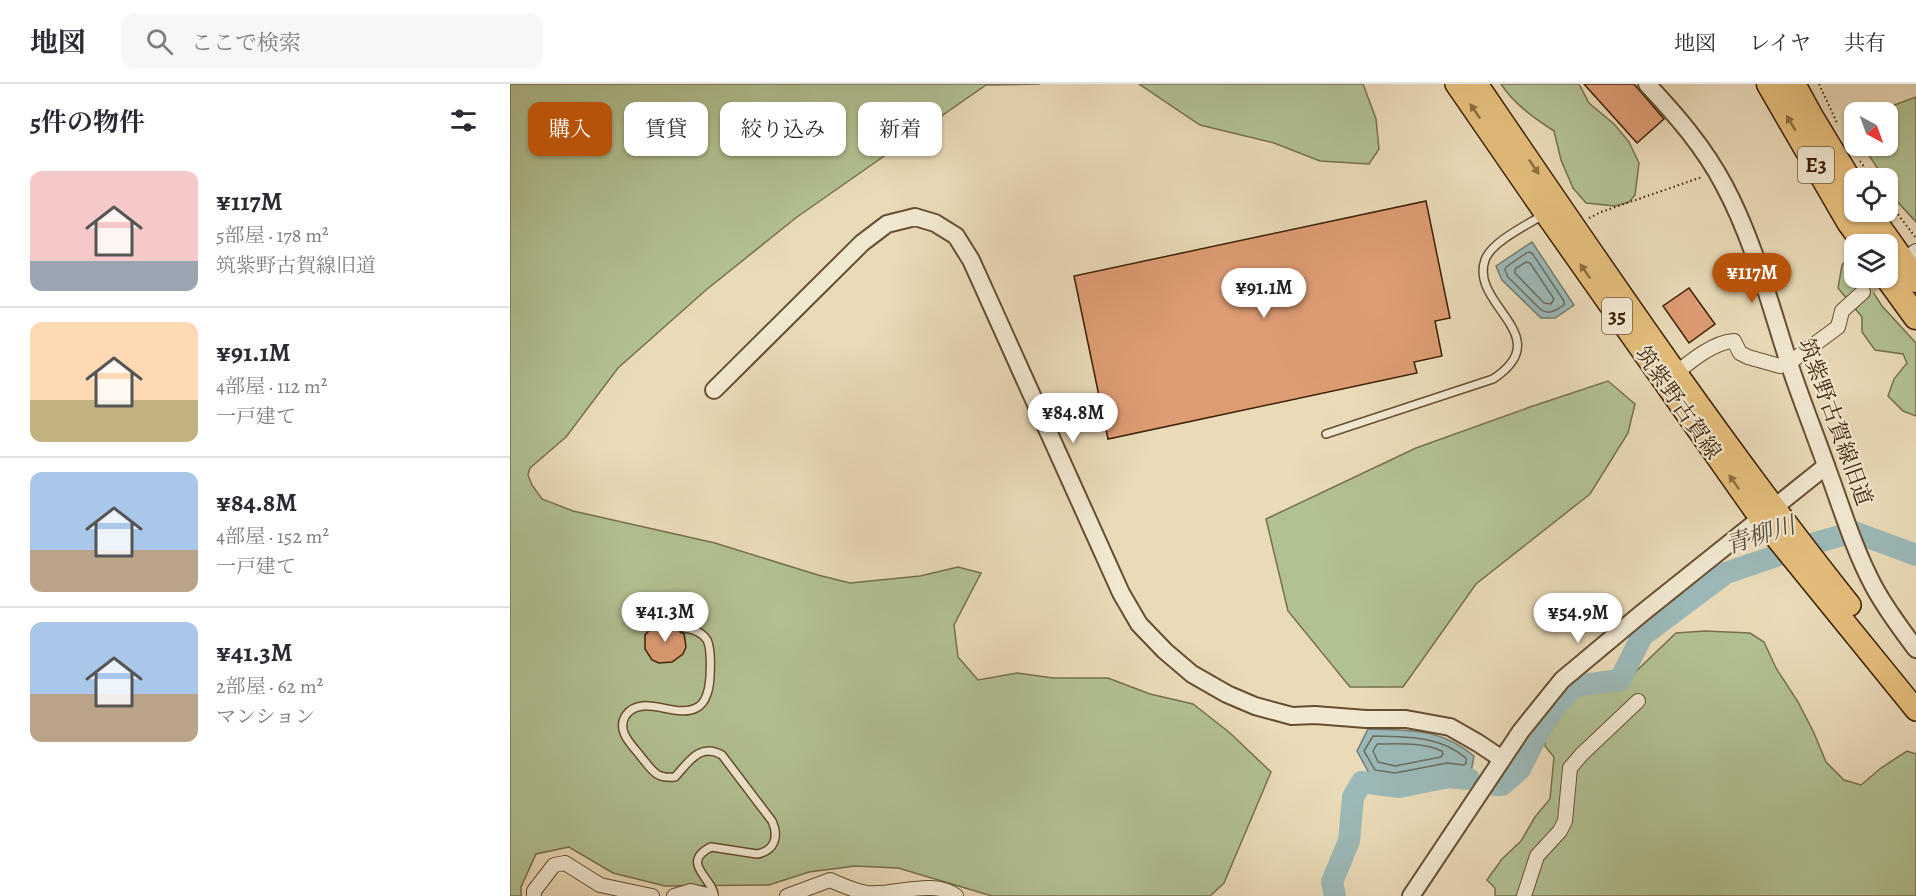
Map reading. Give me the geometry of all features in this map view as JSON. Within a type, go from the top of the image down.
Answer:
[{"type":"highway","name":"E3","points":[[1769,84],[1858,234]]},
{"type":"highway","name":"E3","points":[[1793,84],[1844,171]]},
{"type":"highway","points":[[1876,222],[1916,280]]},
{"type":"highway","points":[[1895,288],[1916,317]]},
{"type":"main road","name":"筑紫野古賀線","points":[[1456,84],[1545,213],[1916,710]]},
{"type":"main road","name":"筑紫野古賀線","points":[[1477,84],[1676,373],[1767,513]]},
{"type":"main road","name":"筑紫野古賀線","points":[[1796,550],[1916,689]]},
{"type":"street","name":"筑紫野古賀線旧道","points":[[1647,84],[1675,114],[1703,150],[1724,184],[1743,226],[1789,363],[1854,543],[1872,585],[1916,650]]},
{"type":"street","points":[[714,390],[862,243],[887,224],[915,217],[934,223],[956,236],[971,260],[1120,593],[1139,624],[1165,651],[1192,674],[1227,694],[1255,706],[1292,716],[1406,719],[1450,727],[1502,759]]},
{"type":"street","points":[[1676,373],[1725,342],[1734,341],[1740,353],[1748,357],[1780,366],[1789,363],[1838,327],[1842,311],[1863,292]]},
{"type":"street","points":[[1411,896],[1521,731],[1562,680],[1826,466]]},
{"type":"street","points":[[1524,896],[1537,856],[1560,831],[1565,821],[1570,768],[1638,701]]},
{"type":"street","points":[[534,896],[534,891],[554,865],[565,863],[600,885],[652,896]]},
{"type":"street","points":[[787,896],[830,880],[847,888],[867,893],[938,887],[956,896]]},
{"type":"street","points":[[674,896],[691,891],[712,896]]},
{"type":"lane","points":[[1326,434],[1493,379],[1506,371],[1515,359],[1518,342],[1514,327],[1488,291],[1484,275],[1485,259],[1503,240],[1545,213]]},
{"type":"lane","points":[[684,628],[700,633],[706,639],[710,649],[708,693],[702,703],[695,709],[686,711],[643,706],[633,709],[628,712],[622,728],[625,736],[656,775],[665,778],[675,777],[692,758],[702,751],[717,752],[722,755],[772,821],[776,830],[775,842],[763,853],[711,847],[701,855],[698,861],[699,868],[714,891],[712,896]]},
{"type":"path","points":[[1819,84],[1838,125]]},
{"type":"path","points":[[1575,227],[1600,212],[1716,172]]},
{"type":"path","points":[[1898,214],[1916,238]]},
{"type":"green space","points":[[510,84],[1040,84],[986,85],[942,116],[942,102],[858,102],[858,156],[884,156],[797,217],[706,290],[618,368],[566,437],[530,468],[528,475],[542,499],[573,511],[715,543],[850,583],[920,576],[958,567],[981,573],[954,625],[958,657],[978,680],[1017,673],[1053,678],[1108,678],[1150,694],[1193,704],[1230,733],[1271,772],[1224,883],[1210,896],[992,896],[898,868],[855,866],[809,872],[769,885],[665,886],[613,873],[569,847],[536,854],[521,887],[521,896],[510,896]]},
{"type":"green space","points":[[1139,84],[1363,84],[1376,119],[1379,149],[1369,164],[1320,161],[1274,143],[1200,125]]},
{"type":"green space","points":[[1501,84],[1579,84],[1589,103],[1614,124],[1629,142],[1639,163],[1635,195],[1629,202],[1615,206],[1586,203],[1573,188],[1561,160],[1554,131],[1518,104]]},
{"type":"green space","points":[[1916,97],[1916,222],[1898,202],[1898,168],[1877,168],[1869,156],[1898,156],[1898,104]]},
{"type":"green space","points":[[1844,263],[1844,288],[1870,288],[1882,306],[1916,343],[1916,416],[1903,411],[1888,396],[1894,379],[1907,363],[1903,354],[1875,350],[1862,332],[1862,317],[1838,288]]},
{"type":"green space","points":[[1608,381],[1635,404],[1628,433],[1590,494],[1476,584],[1403,687],[1350,687],[1288,611],[1266,519],[1416,448]]},
{"type":"green space","points":[[1705,631],[1750,633],[1764,642],[1776,668],[1798,702],[1826,762],[1844,780],[1861,785],[1907,751],[1916,754],[1916,896],[1495,896],[1495,888],[1487,880],[1502,859],[1521,841],[1535,817],[1550,799],[1554,757],[1545,746],[1546,723],[1564,700],[1574,690],[1602,689],[1630,677],[1676,633]]},
{"type":"water","points":[[1532,242],[1574,305],[1555,318],[1541,318],[1502,280],[1496,266]]},
{"type":"water","points":[[1368,729],[1424,732],[1449,740],[1474,756],[1471,772],[1448,769],[1395,779],[1370,775],[1357,751]]},
{"type":"building","points":[[1584,84],[1634,84],[1664,119],[1637,143]]},
{"type":"building","points":[[1426,201],[1450,318],[1435,321],[1442,356],[1414,362],[1417,373],[1108,439],[1074,276]]},
{"type":"building","points":[[1689,288],[1715,324],[1689,343],[1663,306]]},
{"type":"building","points":[[660,622],[674,624],[684,634],[686,647],[683,654],[672,662],[659,663],[652,660],[645,649],[645,635]]},
{"type":"waterway","name":"青柳川","points":[[1496,785],[1502,785],[1520,769],[1538,733],[1556,706],[1575,686],[1620,680],[1642,636],[1726,573],[1854,532],[1916,555]]},
{"type":"waterway","name":"青柳川","points":[[1335,896],[1332,882],[1349,841],[1353,797],[1362,782],[1399,787],[1449,777],[1469,779]]},
{"type":"tunnel","points":[[1863,292],[1868,288]]}]
